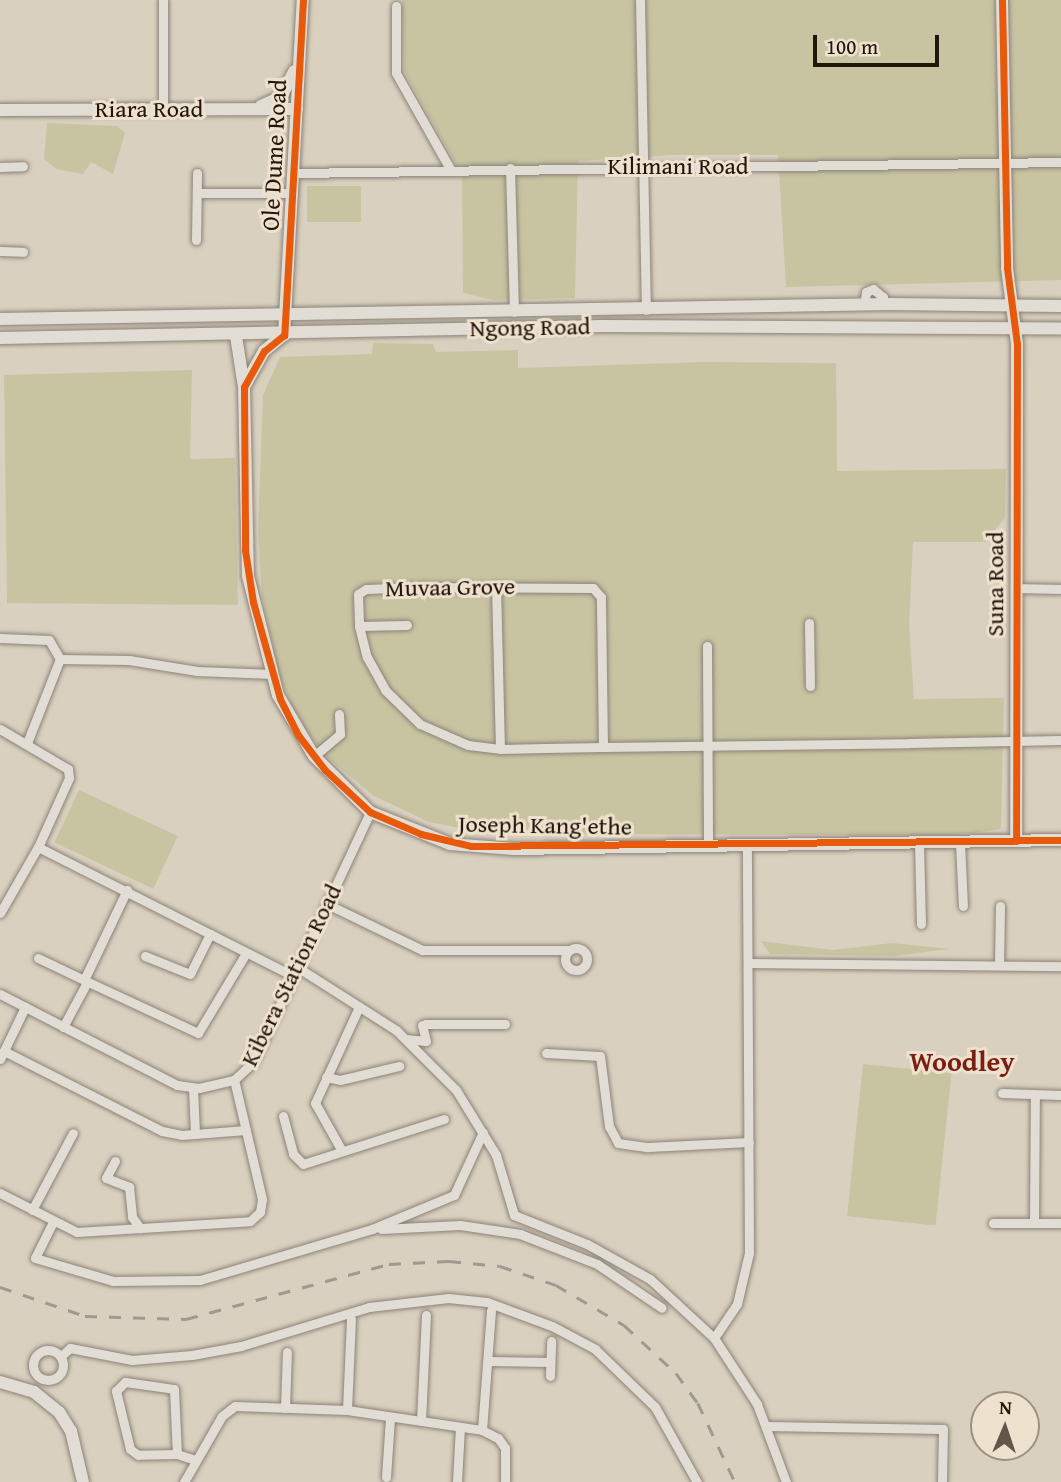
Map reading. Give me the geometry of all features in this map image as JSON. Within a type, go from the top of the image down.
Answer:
[{"type":"street","points":[[163,0],[163,110]]},
{"type":"street","name":"Ole Dume Road","points":[[284,335],[283,313],[293,193],[303,0]]},
{"type":"street","points":[[640,0],[646,310]]},
{"type":"street","name":"Suna Road","points":[[1002,0],[1007,268],[1016,327],[1016,841]]},
{"type":"street","points":[[396,6],[396,73],[450,169]]},
{"type":"street","points":[[251,109],[272,102],[287,91],[299,55]]},
{"type":"street","name":"Riara Road","points":[[0,110],[297,109]]},
{"type":"street","name":"Kilimani Road","points":[[294,173],[1061,162]]},
{"type":"street","points":[[0,167],[23,166]]},
{"type":"street","points":[[510,168],[514,312]]},
{"type":"street","points":[[196,240],[197,173]]},
{"type":"street","points":[[198,193],[293,193]]},
{"type":"street","points":[[0,251],[23,252]]},
{"type":"street","name":"Ngong Road","points":[[0,319],[882,304],[1061,306]]},
{"type":"street","name":"Ngong Road","points":[[0,338],[236,336],[604,326],[1061,328]]},
{"type":"street","points":[[244,387],[264,351],[284,335]]},
{"type":"street","name":"Joseph Kang'ethe","points":[[236,336],[244,387],[245,550],[253,602],[273,674],[290,721],[314,756],[370,811],[421,834],[471,846],[708,846],[1061,840]]},
{"type":"street","name":"Muvaa Grove","points":[[585,585],[600,595],[603,747],[500,749],[441,736],[402,709],[371,668],[359,626],[357,599],[366,589],[496,586],[585,585]]},
{"type":"street","points":[[496,586],[500,749]]},
{"type":"street","points":[[1015,589],[1061,589]]},
{"type":"street","points":[[809,623],[810,686]]},
{"type":"street","points":[[359,626],[407,625]]},
{"type":"street","points":[[0,638],[49,640],[60,659]]},
{"type":"street","points":[[707,646],[708,846]]},
{"type":"street","points":[[60,659],[129,660],[197,671],[273,674]]},
{"type":"street","points":[[27,743],[60,659]]},
{"type":"street","points":[[314,756],[340,734],[340,714]]},
{"type":"street","points":[[0,729],[27,743],[69,773],[38,847],[0,913]]},
{"type":"street","points":[[603,747],[1061,740]]},
{"type":"street","name":"Kibera Station Road","points":[[0,994],[166,1080],[193,1088],[234,1080],[253,1062],[370,811]]},
{"type":"street","points":[[919,843],[921,924]]},
{"type":"street","points":[[960,843],[963,906]]},
{"type":"street","points":[[714,1338],[737,1304],[749,1253],[750,963],[747,845]]},
{"type":"street","points":[[38,847],[246,953],[295,972],[359,1007],[406,1039],[456,1090],[484,1132],[506,1176],[514,1214],[587,1244],[650,1279],[714,1338],[744,1382],[767,1426],[786,1482]]},
{"type":"street","points":[[63,1027],[127,890]]},
{"type":"street","points":[[327,904],[422,950],[569,950]]},
{"type":"street","points":[[999,965],[1000,906]]},
{"type":"street","points":[[145,956],[190,974],[210,934]]},
{"type":"street","points":[[38,957],[198,1033],[246,953]]},
{"type":"street","points":[[750,963],[1061,966]]},
{"type":"street","points":[[25,1007],[2,1054],[162,1131],[195,1134],[246,1130]]},
{"type":"street","points":[[342,1151],[316,1108],[326,1077],[359,1007]]},
{"type":"street","points":[[406,1039],[426,1041],[422,1026],[426,1024],[505,1024]]},
{"type":"street","points":[[546,1052],[596,1054],[602,1059],[609,1126],[618,1143],[648,1147],[749,1142]]},
{"type":"street","points":[[326,1077],[341,1080],[399,1066]]},
{"type":"street","points":[[0,1193],[53,1222],[84,1233],[255,1217],[262,1199],[234,1080]]},
{"type":"street","points":[[193,1088],[195,1134]]},
{"type":"street","points":[[1002,1093],[1061,1095]]},
{"type":"street","points":[[1034,1223],[1035,1095]]},
{"type":"street","points":[[283,1116],[299,1163],[310,1164],[342,1151],[444,1119]]},
{"type":"street","points":[[53,1222],[35,1258],[91,1277],[169,1284],[234,1272],[372,1229],[454,1195],[484,1132]]},
{"type":"street","points":[[32,1210],[73,1133]]},
{"type":"street","points":[[115,1161],[106,1178],[128,1187],[132,1217],[140,1228]]},
{"type":"street","points":[[993,1223],[1061,1223]]},
{"type":"street","points":[[372,1229],[460,1225],[520,1234],[597,1264],[662,1308]]},
{"type":"street","points":[[61,1356],[70,1349],[132,1360],[192,1355],[242,1346],[369,1307],[448,1298],[487,1302],[552,1326],[595,1349],[655,1407],[696,1482]]},
{"type":"street","points":[[482,1430],[491,1310]]},
{"type":"street","points":[[421,1421],[426,1314]]},
{"type":"street","points":[[347,1410],[351,1319]]},
{"type":"street","points":[[550,1376],[551,1340]]},
{"type":"street","points":[[46,1350],[61,1356],[62,1371],[50,1381],[42,1380],[32,1367],[38,1353],[46,1350]]},
{"type":"street","points":[[285,1408],[287,1352]]},
{"type":"street","points":[[489,1361],[550,1362]]},
{"type":"street","points":[[34,1392],[42,1380]]},
{"type":"street","points":[[0,1382],[34,1392],[54,1407],[71,1432],[83,1482]]},
{"type":"street","points":[[177,1454],[174,1389],[166,1384],[119,1384],[118,1404],[132,1452],[177,1454],[196,1460]]},
{"type":"street","points":[[184,1482],[230,1407],[347,1410],[482,1430],[498,1438],[505,1448],[505,1482]]},
{"type":"street","points":[[386,1477],[390,1418]]},
{"type":"street","points":[[767,1426],[943,1429],[942,1482]]},
{"type":"street","points":[[457,1482],[460,1427]]},
{"type":"shaded area","points":[[402,0],[1061,0],[1061,280],[786,287],[778,155],[672,155],[578,161],[575,298],[494,300],[463,293],[462,175],[404,71]]},
{"type":"shaded area","points":[[47,123],[117,126],[125,133],[113,174],[91,162],[83,174],[56,169],[44,159]]},
{"type":"shaded area","points":[[307,186],[361,186],[361,222],[307,222]]},
{"type":"shaded area","points":[[373,343],[433,344],[436,352],[518,350],[518,368],[705,362],[836,363],[837,471],[1006,469],[1005,518],[985,542],[913,542],[909,624],[914,699],[1004,698],[1001,829],[956,835],[491,834],[429,822],[374,796],[328,758],[299,722],[279,675],[262,595],[258,530],[263,395],[280,357],[372,354]]},
{"type":"shaded area","points":[[192,370],[190,459],[235,458],[238,605],[7,603],[4,375]]},
{"type":"shaded area","points":[[79,790],[178,836],[153,889],[54,843]]},
{"type":"shaded area","points":[[761,941],[833,950],[892,943],[949,949],[894,956],[770,954]]},
{"type":"shaded area","points":[[863,1064],[952,1073],[936,1225],[847,1216]]},
{"type":"railway","points":[[0,1287],[85,1316],[186,1319],[389,1264],[449,1261],[500,1266],[556,1285],[624,1325],[676,1373],[698,1403],[735,1482]]},
{"type":"cycle path","points":[[303,0],[284,335],[264,351],[244,387],[245,550],[253,602],[280,699],[298,735],[325,770],[370,812],[421,834],[471,846],[1061,840]]},
{"type":"cycle path","points":[[1002,0],[1007,268],[1017,344],[1016,841]]},
{"type":"district","name":"Woodley","points":[[962,1061]]}]
